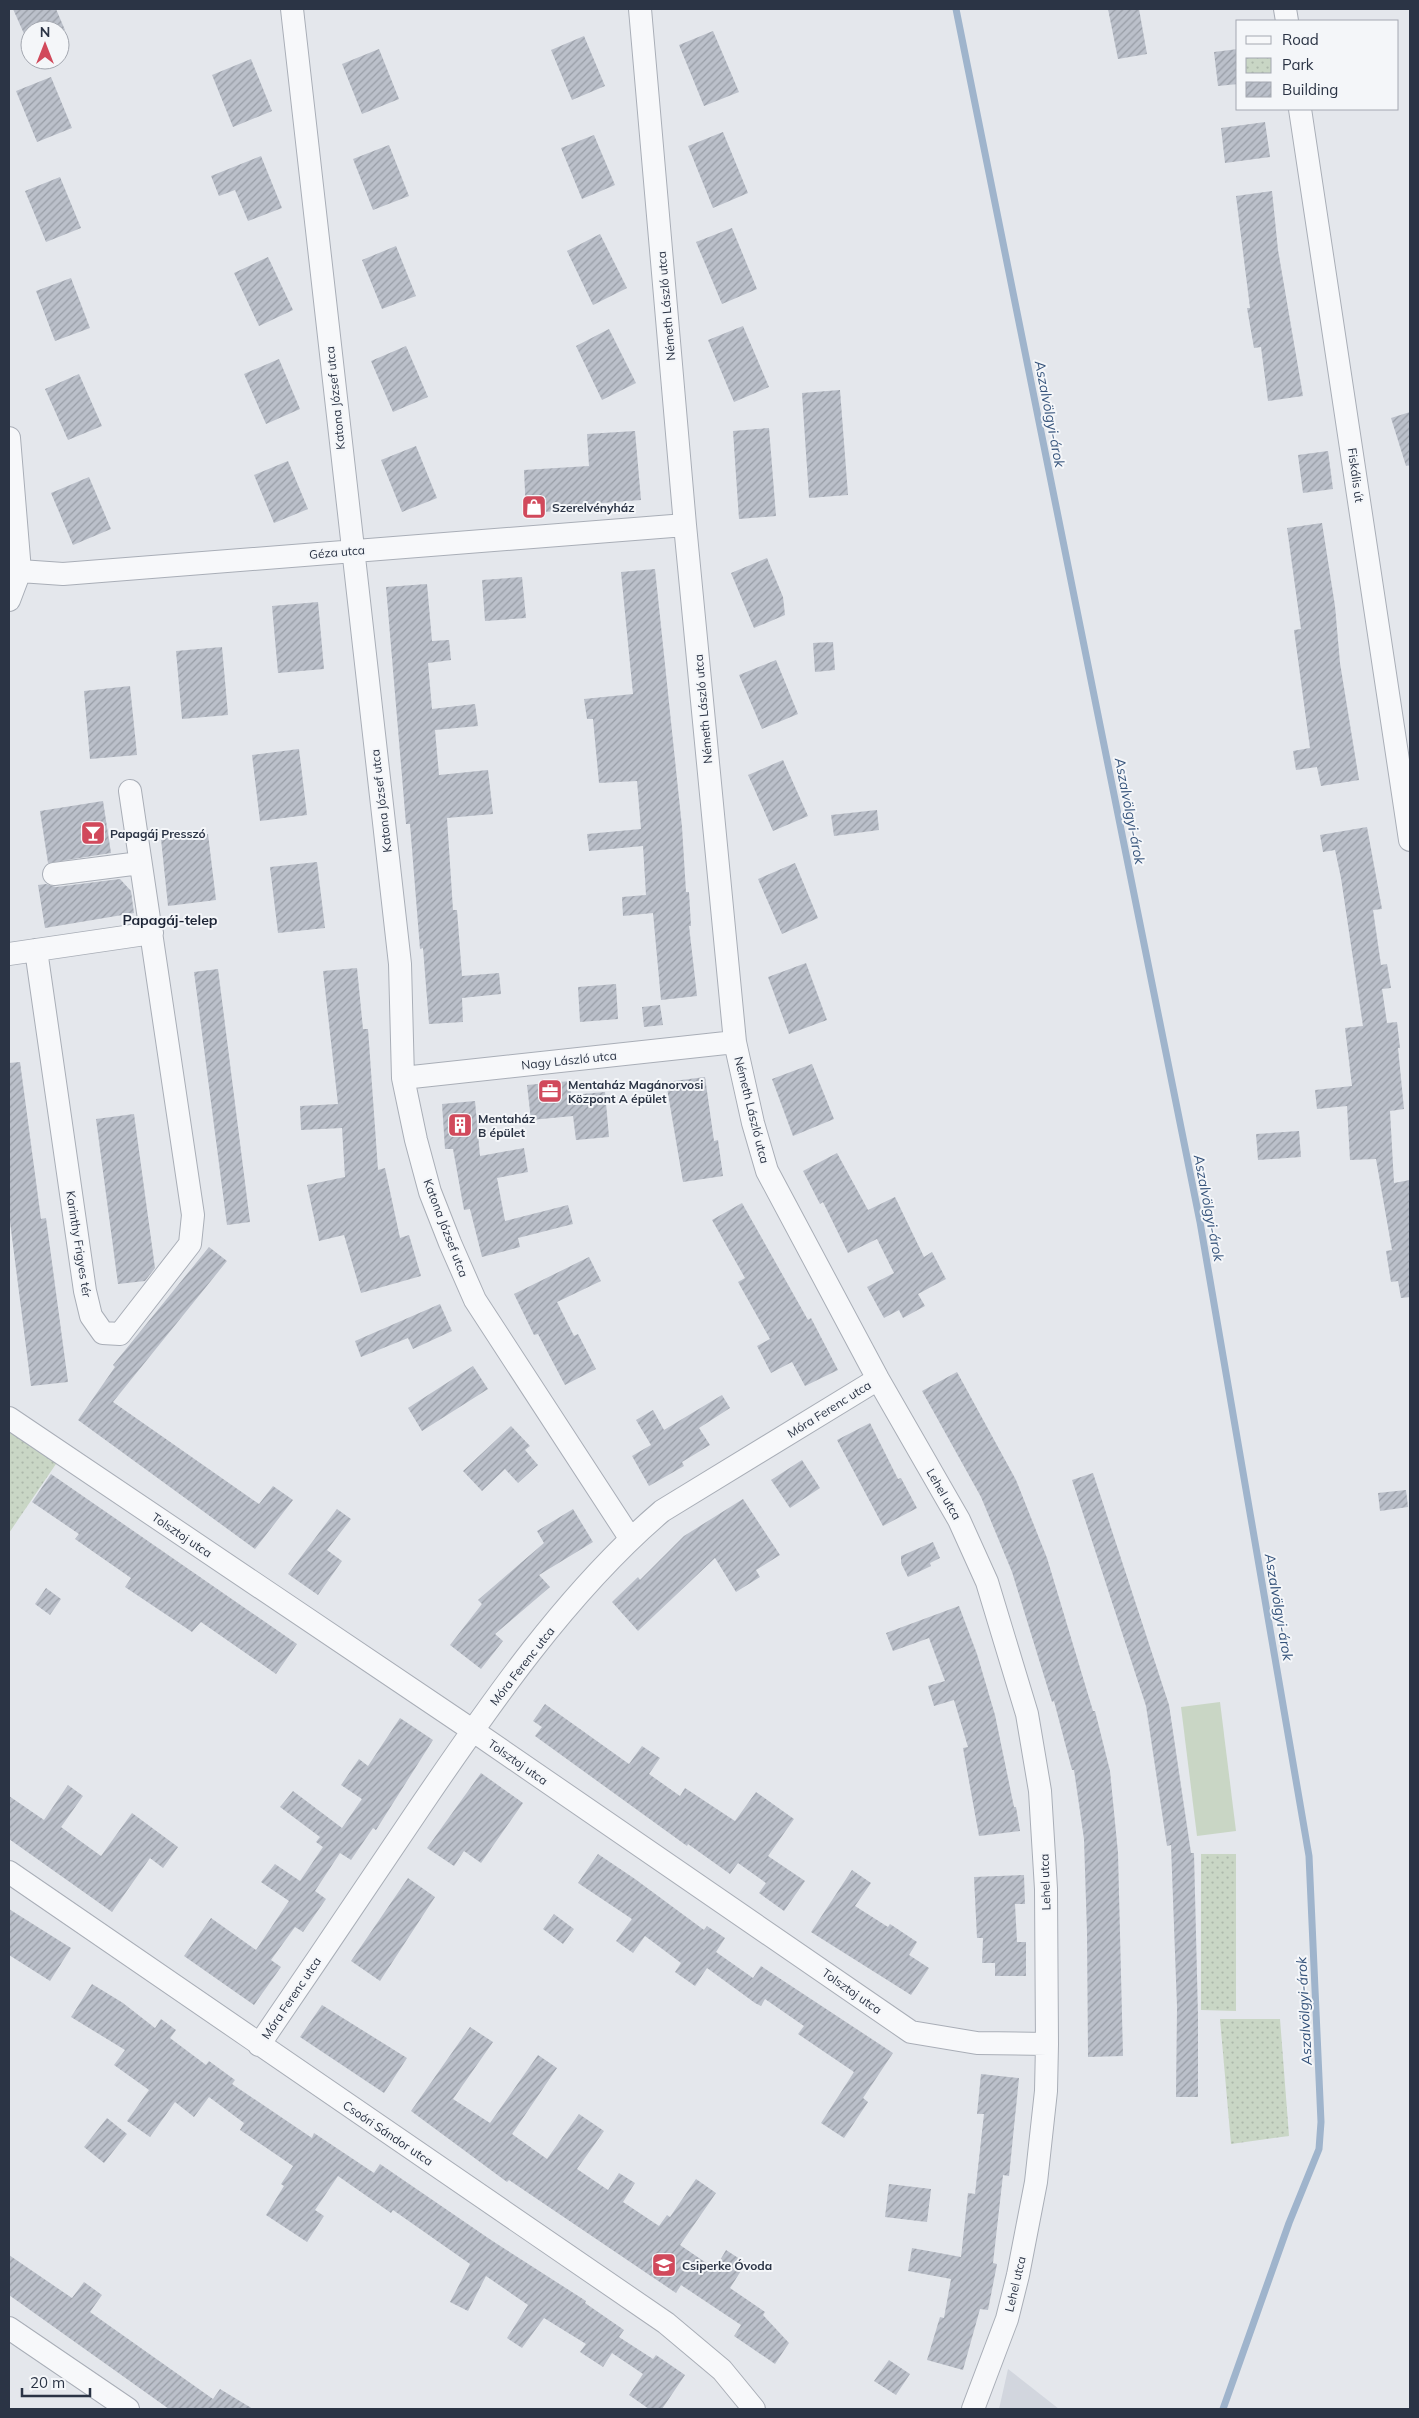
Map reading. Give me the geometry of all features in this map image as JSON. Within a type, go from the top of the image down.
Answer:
[{"type":"street","name":"Katona József utca","points":[[292,9],[400,964],[403,1078],[416,1140],[430,1192],[475,1300],[630,1538]]},
{"type":"street","name":"Németh László utca","points":[[640,9],[685,525],[735,1042],[753,1123],[767,1171],[878,1379]]},
{"type":"street","name":"Fiskális út","points":[[1300,110],[1410,840]]},
{"type":"street","points":[[9,438],[20,571],[9,600]]},
{"type":"street","name":"Géza utca","points":[[20,571],[63,574],[685,525]]},
{"type":"street","name":"Karinthy Frigyes tér","points":[[36,950],[85,1291],[91,1316],[103,1333],[120,1334],[190,1244],[193,1215],[130,791]]},
{"type":"street","points":[[54,874],[140,863]]},
{"type":"street","points":[[9,954],[152,933]]},
{"type":"street","name":"Nagy László utca","points":[[403,1078],[735,1042]]},
{"type":"street","name":"Móra Ferenc utca","points":[[259,2045],[472,1730],[567,1608],[630,1538],[662,1511],[878,1379]]},
{"type":"street","name":"Lehel utca","points":[[878,1379],[959,1520],[983,1573],[1027,1714],[1040,1791],[1046,1889],[1046,2091],[1036,2182],[1018,2275],[1007,2319],[973,2409]]},
{"type":"street","name":"Tolsztoj utca","points":[[9,1418],[472,1730],[911,2032],[977,2043],[1047,2044]]},
{"type":"street","name":"Csoóri Sándor utca","points":[[9,1872],[666,2323],[722,2370],[754,2409]]},
{"type":"street","points":[[9,2328],[128,2409]]},
{"type":"shaded area","points":[[1008,2369],[1059,2409],[999,2409]]},
{"type":"green space","points":[[9,1428],[58,1461],[9,1533]]},
{"type":"green space","points":[[1220,1702],[1236,1831],[1197,1836],[1181,1707]]},
{"type":"green space","points":[[1201,1854],[1236,1854],[1236,2011],[1201,2010]]},
{"type":"green space","points":[[1220,2019],[1280,2019],[1289,2136],[1231,2144]]},
{"type":"building","points":[[13,9],[56,9],[61,20],[20,20],[20,25]]},
{"type":"building","points":[[1108,9],[1139,9],[1147,54],[1118,59]]},
{"type":"building","points":[[713,31],[739,92],[704,106],[679,45]]},
{"type":"building","points":[[584,36],[605,86],[572,100],[551,50]]},
{"type":"building","points":[[379,49],[399,99],[362,114],[342,64]]},
{"type":"building","points":[[1236,49],[1236,84],[1218,86],[1214,52]]},
{"type":"building","points":[[251,59],[272,111],[233,127],[212,75]]},
{"type":"building","points":[[51,77],[72,128],[37,142],[16,91]]},
{"type":"building","points":[[1265,122],[1270,157],[1225,163],[1221,128]]},
{"type":"building","points":[[723,132],[748,193],[713,208],[688,146]]},
{"type":"building","points":[[594,135],[615,185],[582,199],[561,148]]},
{"type":"building","points":[[389,145],[409,196],[373,210],[353,159]]},
{"type":"building","points":[[261,156],[282,208],[248,221],[235,190],[219,196],[211,176]]},
{"type":"building","points":[[60,177],[81,228],[46,242],[25,191]]},
{"type":"building","points":[[1272,191],[1278,250],[1303,396],[1268,401],[1261,347],[1254,348],[1247,308],[1250,308],[1236,196]]},
{"type":"building","points":[[732,228],[757,289],[722,304],[696,242]]},
{"type":"building","points":[[600,234],[627,288],[593,305],[567,251]]},
{"type":"building","points":[[396,246],[416,296],[382,309],[362,260]]},
{"type":"building","points":[[268,257],[293,310],[259,326],[234,273]]},
{"type":"building","points":[[71,278],[90,328],[55,341],[36,291]]},
{"type":"building","points":[[743,326],[769,387],[734,402],[708,340]]},
{"type":"building","points":[[609,329],[636,383],[602,400],[576,346]]},
{"type":"building","points":[[406,346],[428,397],[393,412],[371,361]]},
{"type":"building","points":[[279,359],[300,409],[266,424],[244,374]]},
{"type":"building","points":[[79,374],[102,426],[68,440],[45,389]]},
{"type":"building","points":[[840,390],[848,495],[809,498],[802,393]]},
{"type":"building","points":[[1410,412],[1410,465],[1406,466],[1391,418]]},
{"type":"building","points":[[769,428],[776,516],[739,519],[733,431]]},
{"type":"building","points":[[635,431],[641,500],[577,505],[578,510],[526,513],[524,470],[589,466],[587,434]]},
{"type":"building","points":[[416,446],[437,498],[402,512],[381,460]]},
{"type":"building","points":[[1328,451],[1333,489],[1303,493],[1298,455]]},
{"type":"building","points":[[288,461],[308,509],[274,523],[254,475]]},
{"type":"building","points":[[89,477],[111,529],[73,545],[51,493]]},
{"type":"building","points":[[1322,523],[1335,606],[1340,663],[1359,780],[1321,786],[1317,767],[1296,770],[1293,751],[1310,748],[1294,630],[1301,629],[1287,528]]},
{"type":"building","points":[[767,558],[783,597],[785,615],[754,628],[731,573]]},
{"type":"building","points":[[655,569],[682,827],[686,892],[689,892],[691,926],[689,926],[697,996],[661,1000],[653,913],[623,916],[622,897],[646,895],[643,846],[589,851],[587,834],[641,829],[637,781],[599,783],[593,719],[587,719],[584,699],[633,694],[621,572]]},
{"type":"building","points":[[522,577],[526,618],[485,621],[482,580]]},
{"type":"building","points":[[427,584],[432,641],[449,640],[451,660],[428,663],[432,709],[475,704],[478,726],[435,730],[439,775],[488,770],[493,814],[447,818],[453,910],[457,910],[462,976],[499,973],[501,994],[462,998],[463,1022],[429,1024],[423,948],[420,949],[410,824],[406,824],[386,587]]},
{"type":"building","points":[[318,602],[324,669],[278,673],[272,606]]},
{"type":"building","points":[[833,642],[835,670],[815,672],[813,643]]},
{"type":"building","points":[[222,647],[228,715],[182,719],[176,651]]},
{"type":"building","points":[[776,660],[798,714],[762,729],[739,675]]},
{"type":"building","points":[[130,686],[137,755],[90,759],[84,691]]},
{"type":"building","points":[[299,749],[307,815],[260,821],[252,755]]},
{"type":"building","points":[[783,760],[808,816],[773,831],[748,775]]},
{"type":"building","points":[[103,801],[111,853],[48,863],[40,811]]},
{"type":"building","points":[[877,810],[879,830],[834,836],[831,815]]},
{"type":"building","points":[[1367,827],[1382,909],[1373,910],[1381,965],[1387,964],[1391,988],[1382,989],[1387,1023],[1397,1022],[1400,1048],[1398,1048],[1404,1109],[1390,1111],[1394,1183],[1410,1180],[1410,1297],[1401,1298],[1398,1281],[1391,1282],[1386,1251],[1392,1250],[1376,1159],[1350,1160],[1347,1106],[1317,1109],[1315,1090],[1352,1086],[1345,1028],[1363,1026],[1341,878],[1335,850],[1323,852],[1320,835]]},
{"type":"building","points":[[208,834],[216,900],[168,906],[161,839]]},
{"type":"building","points":[[317,862],[325,928],[278,933],[270,867]]},
{"type":"building","points":[[795,863],[818,918],[782,934],[758,879]]},
{"type":"building","points":[[120,879],[131,891],[134,913],[45,928],[38,885],[46,884],[56,887]]},
{"type":"building","points":[[806,963],[827,1020],[789,1034],[768,977]]},
{"type":"building","points":[[357,968],[363,1029],[368,1029],[378,1170],[385,1168],[400,1238],[409,1235],[421,1276],[361,1293],[344,1235],[319,1241],[307,1185],[345,1177],[342,1128],[301,1130],[300,1106],[338,1104],[323,971]]},
{"type":"building","points":[[218,969],[250,1222],[227,1225],[194,972]]},
{"type":"building","points":[[616,984],[618,1019],[580,1022],[578,987]]},
{"type":"building","points":[[660,1005],[663,1025],[644,1027],[642,1007]]},
{"type":"building","points":[[20,1062],[41,1219],[46,1218],[68,1382],[31,1386],[9,1214],[9,1063]]},
{"type":"building","points":[[812,1064],[834,1119],[793,1136],[772,1079]]},
{"type":"building","points":[[705,1077],[714,1141],[718,1140],[723,1176],[683,1182],[666,1082]]},
{"type":"building","points":[[570,1081],[571,1095],[605,1092],[609,1137],[576,1140],[573,1116],[531,1120],[527,1085]]},
{"type":"building","points":[[475,1101],[480,1156],[524,1148],[528,1172],[497,1178],[505,1221],[568,1205],[573,1224],[518,1238],[520,1247],[482,1257],[470,1209],[464,1210],[453,1149],[445,1149],[442,1104]]},
{"type":"building","points":[[134,1114],[155,1268],[145,1281],[118,1284],[96,1119]]},
{"type":"building","points":[[1299,1131],[1301,1157],[1258,1160],[1256,1134]]},
{"type":"building","points":[[837,1153],[868,1210],[895,1197],[924,1257],[932,1252],[946,1279],[918,1294],[925,1306],[903,1318],[899,1310],[884,1318],[867,1287],[894,1273],[877,1239],[848,1253],[823,1202],[820,1204],[803,1171]]},
{"type":"building","points":[[742,1203],[808,1320],[811,1318],[838,1370],[805,1386],[792,1362],[771,1373],[757,1346],[770,1339],[738,1282],[745,1278],[712,1220]]},
{"type":"building","points":[[209,1247],[227,1261],[113,1402],[259,1504],[273,1486],[293,1500],[255,1549],[78,1420],[115,1367],[113,1365]]},
{"type":"building","points":[[589,1257],[601,1281],[557,1302],[574,1336],[578,1334],[596,1369],[565,1385],[538,1334],[534,1335],[514,1294]]},
{"type":"building","points":[[440,1304],[452,1331],[413,1349],[408,1338],[361,1357],[355,1341]]},
{"type":"building","points":[[473,1366],[488,1389],[422,1431],[408,1408]]},
{"type":"building","points":[[957,1372],[1016,1480],[1047,1558],[1093,1711],[1095,1711],[1110,1771],[1118,1853],[1123,2056],[1088,2057],[1084,1839],[1074,1770],[1072,1770],[1054,1701],[1052,1702],[1012,1572],[981,1497],[922,1391]]},
{"type":"building","points":[[722,1395],[730,1408],[699,1428],[710,1445],[682,1462],[684,1466],[649,1486],[632,1456],[651,1445],[636,1420],[653,1410],[664,1430]]},
{"type":"building","points":[[870,1423],[898,1479],[901,1478],[917,1508],[883,1526],[837,1440]]},
{"type":"building","points":[[511,1426],[530,1446],[525,1450],[538,1465],[518,1483],[505,1469],[482,1491],[463,1471]]},
{"type":"building","points":[[802,1460],[820,1488],[790,1508],[771,1480]]},
{"type":"building","points":[[1093,1473],[1169,1705],[1191,1853],[1194,1853],[1198,2097],[1176,2097],[1177,2007],[1171,1845],[1167,1846],[1146,1706],[1072,1480]]},
{"type":"building","points":[[51,1474],[297,1644],[276,1674],[201,1622],[192,1632],[125,1587],[131,1578],[75,1539],[79,1534],[32,1502]]},
{"type":"building","points":[[1406,1490],[1408,1507],[1380,1511],[1378,1493]]},
{"type":"building","points":[[743,1499],[780,1555],[756,1570],[760,1577],[736,1592],[715,1558],[638,1631],[612,1602],[638,1577],[640,1580],[684,1536]]},
{"type":"building","points":[[337,1509],[351,1519],[327,1550],[342,1561],[318,1595],[288,1574]]},
{"type":"building","points":[[573,1509],[593,1542],[539,1575],[550,1587],[495,1634],[503,1641],[481,1669],[450,1645],[482,1604],[478,1600],[544,1543],[537,1531]]},
{"type":"building","points":[[933,1542],[940,1558],[930,1563],[931,1566],[908,1577],[901,1563],[901,1556]]},
{"type":"building","points":[[46,1588],[61,1599],[50,1615],[35,1604]]},
{"type":"building","points":[[959,1606],[977,1654],[995,1715],[1020,1831],[979,1836],[963,1748],[968,1747],[954,1700],[934,1706],[928,1686],[945,1681],[929,1638],[893,1651],[886,1633]]},
{"type":"building","points":[[545,1704],[629,1764],[642,1746],[660,1758],[649,1774],[680,1796],[685,1788],[735,1821],[756,1792],[794,1819],[768,1856],[805,1881],[784,1911],[759,1893],[766,1883],[738,1863],[730,1874],[688,1844],[687,1846],[535,1736],[542,1727],[533,1721]]},
{"type":"building","points":[[400,1718],[433,1740],[376,1830],[373,1828],[351,1860],[340,1853],[315,1891],[326,1899],[303,1932],[295,1927],[271,1960],[281,1967],[254,2005],[184,1956],[211,1918],[256,1950],[289,1901],[261,1882],[275,1864],[300,1881],[323,1847],[316,1842],[320,1837],[280,1807],[293,1791],[342,1828],[362,1799],[341,1785],[359,1759],[368,1766]]},
{"type":"building","points":[[481,1773],[523,1803],[481,1863],[464,1851],[454,1866],[427,1848]]},
{"type":"building","points":[[68,1785],[83,1796],[61,1827],[101,1856],[132,1813],[178,1847],[163,1868],[150,1858],[112,1912],[9,1839],[9,1796],[44,1820]]},
{"type":"building","points":[[598,1854],[704,1930],[707,1926],[725,1938],[716,1952],[753,1978],[761,1966],[893,2053],[863,2098],[868,2102],[844,2138],[821,2123],[854,2072],[798,2034],[804,2026],[765,1999],[761,2006],[755,2003],[707,1968],[695,1986],[675,1972],[681,1963],[645,1936],[633,1953],[616,1941],[632,1919],[578,1883]]},
{"type":"building","points":[[852,1870],[871,1883],[855,1906],[888,1927],[890,1924],[917,1942],[909,1955],[929,1968],[911,1995],[811,1932]]},
{"type":"building","points":[[1024,1875],[1025,1904],[1015,1904],[1017,1942],[1026,1942],[1026,1976],[995,1976],[995,1963],[982,1963],[983,1938],[977,1938],[974,1877]]},
{"type":"building","points":[[408,1878],[435,1897],[380,1981],[351,1961]]},
{"type":"building","points":[[9,1909],[71,1948],[50,1981],[9,1955]]},
{"type":"building","points":[[554,1914],[574,1929],[563,1944],[543,1929]]},
{"type":"building","points":[[92,1984],[123,2003],[155,2028],[161,2019],[176,2030],[170,2038],[206,2065],[209,2061],[235,2080],[232,2084],[312,2138],[314,2133],[374,2173],[380,2164],[491,2240],[586,2301],[585,2303],[624,2330],[619,2337],[653,2359],[656,2355],[685,2375],[662,2409],[649,2409],[629,2395],[643,2374],[612,2353],[603,2367],[580,2352],[586,2344],[544,2318],[522,2348],[507,2338],[528,2305],[486,2276],[468,2311],[450,2302],[470,2264],[393,2210],[391,2213],[338,2176],[315,2210],[324,2216],[307,2242],[266,2215],[284,2186],[281,2184],[293,2166],[240,2130],[244,2123],[209,2097],[194,2117],[175,2102],[150,2137],[127,2121],[149,2090],[114,2065],[125,2050],[71,2017]]},
{"type":"building","points":[[322,2005],[407,2058],[384,2093],[300,2037]]},
{"type":"building","points":[[470,2027],[493,2042],[453,2099],[490,2123],[538,2055],[557,2068],[512,2134],[547,2159],[579,2114],[604,2131],[577,2169],[608,2190],[619,2173],[635,2183],[623,2202],[659,2226],[667,2215],[670,2217],[696,2179],[716,2193],[680,2245],[715,2269],[726,2250],[746,2263],[730,2288],[765,2312],[763,2315],[789,2343],[775,2364],[734,2336],[741,2325],[681,2285],[676,2293],[509,2180],[507,2182],[411,2111]]},
{"type":"building","points":[[981,2074],[1019,2078],[1009,2176],[1003,2175],[993,2263],[997,2264],[988,2310],[980,2309],[963,2370],[927,2360],[940,2317],[944,2318],[951,2279],[908,2271],[912,2248],[961,2257],[968,2193],[975,2194],[984,2114],[977,2114]]},
{"type":"building","points":[[107,2118],[127,2134],[104,2163],[84,2147]]},
{"type":"building","points":[[889,2184],[931,2189],[927,2222],[885,2217]]},
{"type":"building","points":[[9,2255],[72,2298],[84,2282],[102,2295],[90,2312],[213,2399],[220,2389],[253,2409],[169,2409],[9,2295]]},
{"type":"building","points":[[889,2360],[910,2374],[896,2395],[874,2381]]},
{"type":"waterway","name":"Aszalvölgyi-árok","points":[[956,9],[1200,1222],[1309,1856],[1321,2122],[1319,2149],[1289,2223],[1223,2409]]},
{"type":"place","name":"Szerelvényház","points":[[534,507]]},
{"type":"place","name":"Papagáj Presszó","points":[[93,833]]},
{"type":"place","name":"Mentaház Magánorvosi Központ A épület","points":[[550,1091]]},
{"type":"place","name":"Mentaház B épület","points":[[460,1125]]},
{"type":"place","name":"Csiperke Óvoda","points":[[664,2265]]},
{"type":"district","name":"Papagáj-telep","points":[[170,920]]}]
